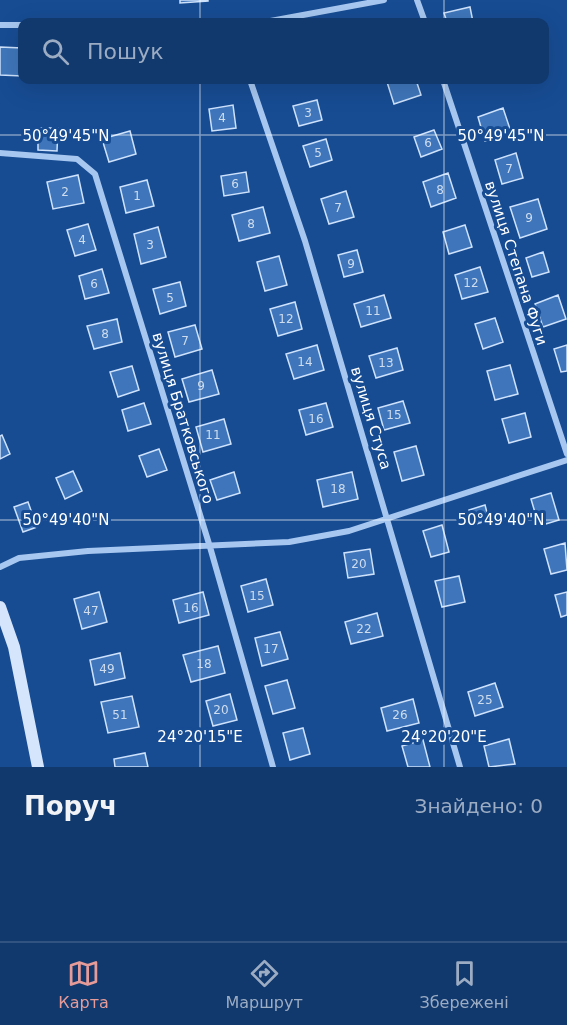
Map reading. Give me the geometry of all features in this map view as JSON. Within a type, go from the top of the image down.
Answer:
[{"type":"main road","points":[[0,607],[14,647],[38,767]]},
{"type":"street","points":[[287,18],[384,0]]},
{"type":"street","points":[[417,0],[423,18]]},
{"type":"street","points":[[0,25],[18,25]]},
{"type":"street","name":"вулиця Стуса","points":[[251,84],[305,241],[389,518],[460,767]]},
{"type":"street","name":"вулиця Степана Фуги","points":[[444,84],[567,454]]},
{"type":"street","name":"вулиця Братковського","points":[[0,153],[77,159],[95,174],[210,546],[273,767]]},
{"type":"street","points":[[0,567],[19,558],[88,551],[289,542],[349,531],[567,460]]},
{"type":"building","points":[[180,0],[208,0],[208,1],[180,3]]},
{"type":"building","points":[[470,7],[472,18],[446,18],[444,13]]},
{"type":"building","points":[[0,47],[18,48],[18,76],[0,75]]},
{"type":"building","points":[[388,84],[417,84],[421,95],[394,104]]},
{"type":"building","points":[[317,100],[322,120],[299,126],[293,106]]},
{"type":"building","points":[[233,105],[236,128],[212,131],[209,109]]},
{"type":"building","points":[[503,108],[511,132],[485,141],[478,117]]},
{"type":"building","points":[[38,128],[58,128],[57,151],[38,150]]},
{"type":"building","points":[[434,130],[442,149],[421,157],[414,137]]},
{"type":"building","points":[[130,131],[136,154],[109,162],[102,139]]},
{"type":"building","points":[[326,139],[332,160],[310,167],[303,146]]},
{"type":"building","points":[[516,153],[523,178],[502,184],[495,160]]},
{"type":"building","points":[[246,172],[249,192],[224,196],[221,176]]},
{"type":"building","points":[[448,173],[456,198],[431,207],[423,182]]},
{"type":"building","points":[[78,175],[84,203],[53,209],[47,182]]},
{"type":"building","points":[[147,180],[154,206],[126,213],[120,187]]},
{"type":"building","points":[[346,191],[354,217],[329,224],[321,199]]},
{"type":"building","points":[[538,199],[547,229],[520,238],[510,207]]},
{"type":"building","points":[[263,207],[270,233],[239,241],[232,215]]},
{"type":"building","points":[[88,224],[96,250],[75,256],[67,230]]},
{"type":"building","points":[[465,225],[472,247],[449,254],[443,232]]},
{"type":"building","points":[[158,227],[166,257],[141,264],[134,234]]},
{"type":"building","points":[[357,250],[363,272],[344,277],[338,255]]},
{"type":"building","points":[[543,252],[549,272],[532,277],[526,258]]},
{"type":"building","points":[[279,256],[287,285],[265,291],[257,262]]},
{"type":"building","points":[[480,267],[488,292],[462,299],[455,275]]},
{"type":"building","points":[[102,269],[109,293],[85,299],[79,276]]},
{"type":"building","points":[[180,282],[186,306],[160,314],[153,289]]},
{"type":"building","points":[[384,295],[391,318],[361,327],[354,304]]},
{"type":"building","points":[[558,295],[566,319],[543,327],[535,304]]},
{"type":"building","points":[[295,302],[302,329],[278,336],[270,309]]},
{"type":"building","points":[[495,318],[503,342],[483,349],[475,324]]},
{"type":"building","points":[[117,319],[122,342],[94,349],[87,326]]},
{"type":"building","points":[[195,325],[202,349],[175,357],[168,332]]},
{"type":"building","points":[[317,345],[324,370],[294,379],[286,354]]},
{"type":"building","points":[[567,345],[567,371],[561,372],[554,349]]},
{"type":"building","points":[[397,348],[403,370],[376,378],[369,356]]},
{"type":"building","points":[[510,365],[518,394],[495,400],[487,371]]},
{"type":"building","points":[[132,366],[139,390],[118,397],[110,372]]},
{"type":"building","points":[[212,370],[219,394],[189,402],[182,379]]},
{"type":"building","points":[[403,401],[410,423],[384,430],[378,408]]},
{"type":"building","points":[[144,403],[151,424],[128,431],[122,410]]},
{"type":"building","points":[[326,403],[333,427],[306,435],[299,410]]},
{"type":"building","points":[[525,413],[531,437],[509,443],[502,419]]},
{"type":"building","points":[[224,419],[231,444],[203,452],[196,427]]},
{"type":"building","points":[[2,435],[10,454],[0,459],[0,436]]},
{"type":"building","points":[[416,446],[424,475],[402,481],[394,452]]},
{"type":"building","points":[[159,449],[167,470],[147,477],[139,456]]},
{"type":"building","points":[[73,471],[82,491],[65,499],[56,478]]},
{"type":"building","points":[[234,472],[240,493],[217,500],[210,480]]},
{"type":"building","points":[[352,472],[358,499],[323,507],[317,480]]},
{"type":"building","points":[[551,493],[559,520],[539,526],[531,499]]},
{"type":"building","points":[[28,502],[37,527],[23,532],[14,507]]},
{"type":"building","points":[[485,505],[489,520],[473,525],[469,510]]},
{"type":"building","points":[[442,525],[449,552],[431,557],[423,531]]},
{"type":"building","points":[[565,543],[567,570],[551,574],[544,549]]},
{"type":"building","points":[[370,549],[374,574],[348,578],[344,553]]},
{"type":"building","points":[[459,576],[465,602],[442,607],[435,581]]},
{"type":"building","points":[[266,579],[273,605],[248,612],[241,586]]},
{"type":"building","points":[[99,592],[107,622],[82,629],[74,599]]},
{"type":"building","points":[[203,592],[209,615],[179,623],[173,600]]},
{"type":"building","points":[[567,592],[567,615],[561,617],[555,595]]},
{"type":"building","points":[[377,613],[383,636],[351,644],[345,622]]},
{"type":"building","points":[[280,632],[288,659],[262,666],[255,638]]},
{"type":"building","points":[[218,646],[225,673],[191,682],[183,655]]},
{"type":"building","points":[[120,653],[125,678],[95,685],[90,660]]},
{"type":"building","points":[[287,680],[295,708],[273,714],[265,686]]},
{"type":"building","points":[[495,683],[503,707],[475,716],[468,692]]},
{"type":"building","points":[[230,694],[237,720],[213,726],[206,701]]},
{"type":"building","points":[[132,696],[139,727],[108,733],[101,702]]},
{"type":"building","points":[[413,699],[419,723],[387,731],[381,708]]},
{"type":"building","points":[[303,728],[310,754],[290,760],[283,733]]},
{"type":"building","points":[[509,739],[515,764],[489,767],[484,746]]},
{"type":"building","points":[[423,740],[430,767],[408,767],[402,746]]},
{"type":"building","points":[[145,753],[148,767],[115,767],[114,759]]}]
